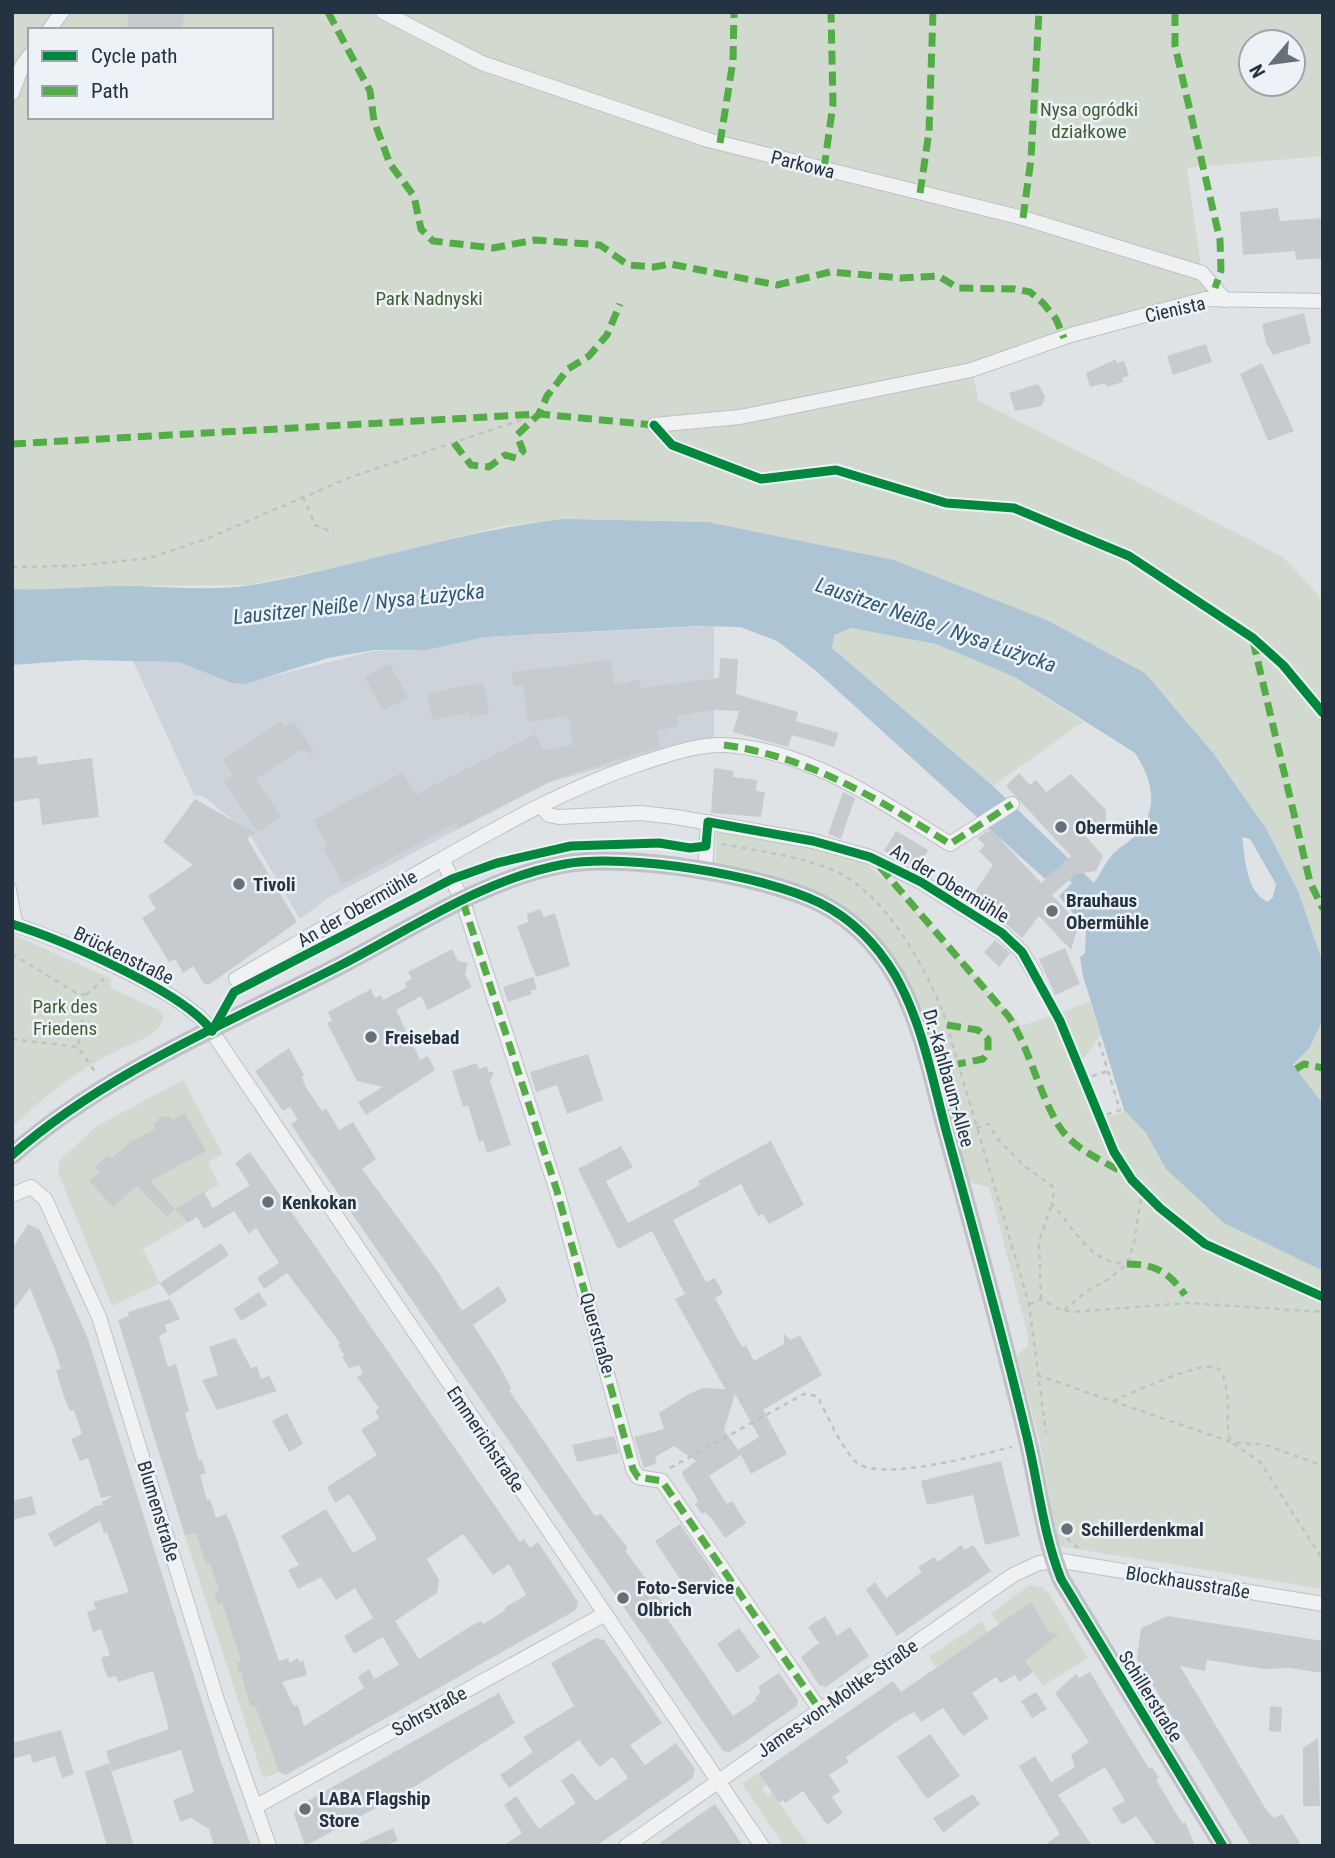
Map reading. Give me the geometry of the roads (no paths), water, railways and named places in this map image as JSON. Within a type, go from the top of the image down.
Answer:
[{"type":"main road","name":"Dr.-Kahlbaum-Allee","points":[[12,1155],[106,1087],[463,902],[534,872],[579,862],[622,861],[705,872],[779,888],[820,903],[863,933],[894,974],[914,1018],[1038,1443],[1054,1561]]},
{"type":"main road","name":"Schillerstraße","points":[[1054,1561],[1076,1608],[1223,1846]]},
{"type":"street","points":[[50,28],[62,12]]},
{"type":"street","name":"Parkowa","points":[[383,12],[482,63],[701,138],[1023,218],[1202,273],[1225,300]]},
{"type":"street","points":[[12,93],[28,58]]},
{"type":"street","name":"Cienista","points":[[654,425],[740,417],[971,370],[1071,335],[1205,299],[1323,301]]},
{"type":"street","name":"An der Obermühle","points":[[236,979],[442,859],[566,791],[624,769],[692,749],[724,745],[779,755],[827,772],[882,801],[950,844],[1013,804]]},
{"type":"street","name":"An der Obermühle","points":[[541,806],[549,815],[559,817],[640,813],[708,822],[813,841],[870,857],[921,881],[1002,933],[1022,952],[1035,974]]},
{"type":"street","points":[[705,872],[708,822]]},
{"type":"street","points":[[442,859],[463,902]]},
{"type":"street","name":"Querstraße","points":[[463,902],[557,1191],[633,1469],[638,1477],[662,1480],[820,1710]]},
{"type":"street","name":"Brückenstraße","points":[[15,925],[112,966],[184,1004],[212,1031]]},
{"type":"street","name":"Emmerichstraße","points":[[212,1031],[603,1615],[762,1846]]},
{"type":"street","name":"Blumenstraße","points":[[12,1195],[31,1187],[45,1199],[99,1317],[217,1700],[269,1846]]},
{"type":"street","name":"Blockhausstraße","points":[[1054,1561],[1323,1604]]},
{"type":"street","name":"James-von-Moltke-Straße","points":[[626,1846],[1013,1575],[1039,1563],[1054,1561]]},
{"type":"street","name":"Sohrstraße","points":[[255,1807],[603,1615]]},
{"type":"lane","points":[[12,887],[15,925]]},
{"type":"water","name":"Lausitzer Neiße / Nysa Łużycka","points":[[564,519],[708,522],[894,560],[1049,621],[1145,673],[1214,754],[1267,830],[1298,891],[1323,963],[1323,1019],[1310,1047],[1293,1065],[1323,1104],[1323,1271],[1224,1223],[1166,1169],[1146,1133],[1124,1110],[1083,976],[1080,957],[1085,953],[1086,929],[1059,896],[1072,883],[1057,869],[1045,879],[815,670],[777,641],[740,627],[699,626],[485,637],[426,650],[374,650],[328,658],[245,684],[232,683],[179,662],[81,660],[12,665],[12,589],[113,586],[218,588],[252,585],[446,540]],"holes":[[[851,628],[936,644],[1015,677],[1135,753],[1146,773],[1151,794],[1149,814],[1144,824],[1134,837],[1112,855],[1094,883],[993,786],[832,648],[834,635]],[[1242,837],[1250,839],[1276,884],[1273,897],[1268,902],[1255,891],[1251,883]]]},
{"type":"place","name":"Obermühle","points":[[1061,827]]},
{"type":"place","name":"Tivoli","points":[[239,884]]},
{"type":"place","name":"Brauhaus Obermühle","points":[[1052,911]]},
{"type":"place","name":"Freisebad","points":[[371,1037]]},
{"type":"place","name":"Kenkokan","points":[[268,1202]]},
{"type":"place","name":"Schillerdenkmal","points":[[1067,1529]]},
{"type":"place","name":"Foto-Service Olbrich","points":[[623,1598]]},
{"type":"place","name":"LABA Flagship Store","points":[[305,1809]]},
{"type":"park label","name":"Nysa ogródki działkowe","points":[[1089,120]]},
{"type":"park label","name":"Park Nadnyski","points":[[429,298]]},
{"type":"park label","name":"Park des Friedens","points":[[65,1017]]}]
